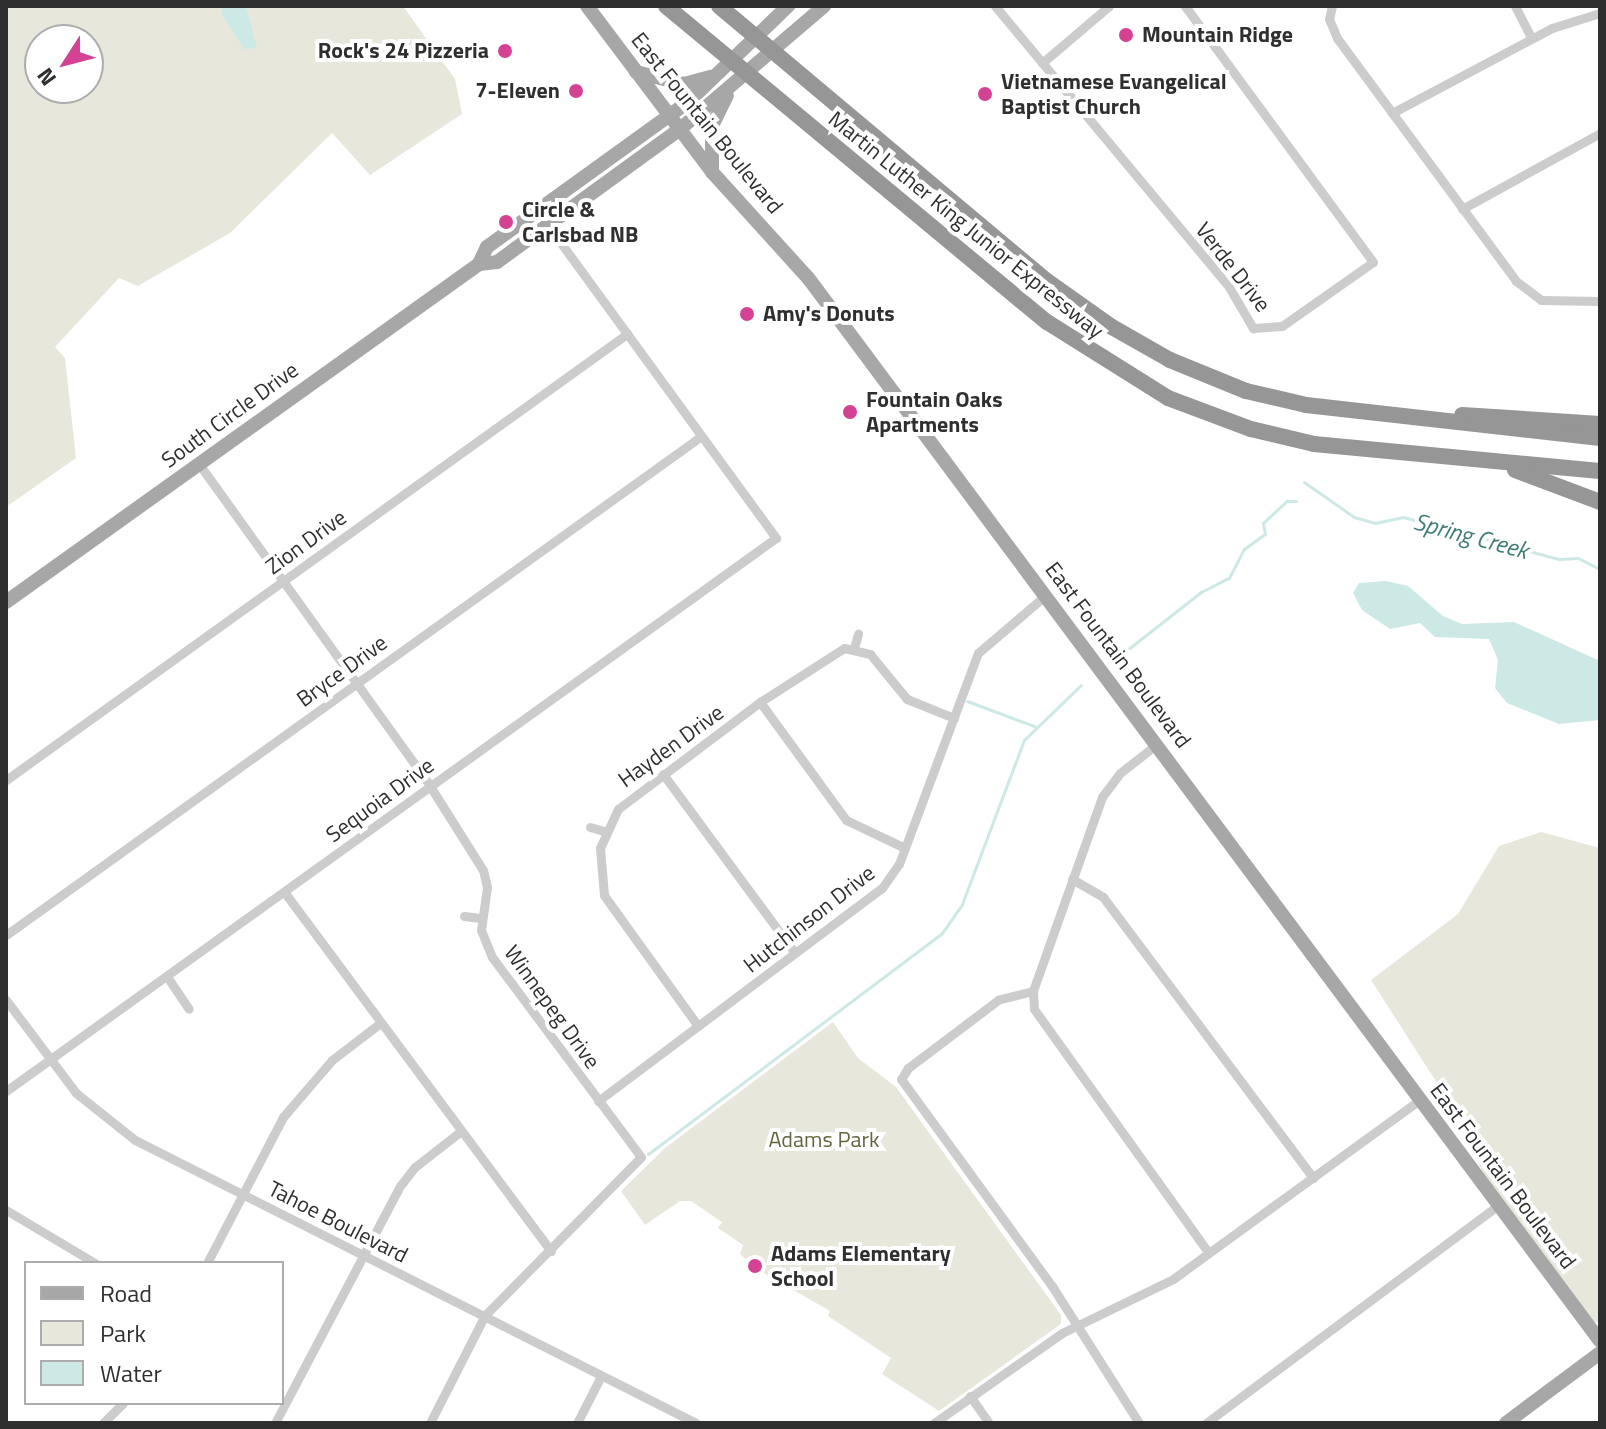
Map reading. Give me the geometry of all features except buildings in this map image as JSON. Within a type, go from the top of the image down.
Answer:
[{"type":"highway","name":"Martin Luther King Junior Expressway","points":[[666,6],[1047,322],[1154,391],[1226,421],[1314,444],[1600,471]]},
{"type":"highway","name":"Martin Luther King Junior Expressway","points":[[719,6],[1047,281],[1112,327],[1222,383],[1364,415],[1600,438]]},
{"type":"highway","points":[[1364,415],[1432,413],[1600,424]]},
{"type":"highway","points":[[1486,462],[1600,502]]},
{"type":"main road","name":"East Fountain Boulevard","points":[[587,6],[712,172],[809,279],[1600,1341]]},
{"type":"main road","name":"South Circle Drive","points":[[479,264],[487,247],[667,116],[719,74],[788,6]]},
{"type":"main road","name":"South Circle Drive","points":[[6,602],[479,264],[497,262],[679,130],[732,88],[824,6]]},
{"type":"main road","points":[[636,72],[684,84],[719,74]]},
{"type":"main road","points":[[712,172],[712,126],[732,88]]},
{"type":"main road","points":[[1506,1423],[1600,1353]]},
{"type":"street","name":"Verde Drive","points":[[995,6],[1229,287],[1253,328],[1282,326],[1373,262],[1185,6]]},
{"type":"street","points":[[1042,63],[1109,6]]},
{"type":"street","points":[[1332,6],[1329,19],[1337,38],[1462,209],[1533,297],[1600,301]]},
{"type":"street","points":[[1515,6],[1531,38]]},
{"type":"street","points":[[1392,113],[1531,38],[1571,19],[1600,13]]},
{"type":"street","points":[[1462,209],[1600,133]]},
{"type":"street","points":[[548,225],[700,437]]},
{"type":"street","name":"Zion Drive","points":[[6,780],[627,334]]},
{"type":"street","name":"Sequoia Drive","points":[[6,1091],[168,978],[776,538],[700,437]]},
{"type":"street","name":"Bryce Drive","points":[[6,935],[700,437]]},
{"type":"street","name":"Winnepeg Drive","points":[[199,464],[430,786],[483,870],[487,887],[481,918],[492,957],[641,1157],[485,1315],[430,1423]]},
{"type":"street","name":"Hutchinson Drive","points":[[598,1101],[882,888],[905,848],[978,653],[1046,595]]},
{"type":"street","points":[[858,634],[854,648],[870,654],[907,699],[954,718]]},
{"type":"street","name":"Hayden Drive","points":[[698,1026],[609,905],[599,874],[604,831],[625,801],[760,702],[824,657],[854,648]]},
{"type":"street","points":[[760,702],[846,820],[905,848]]},
{"type":"street","points":[[1157,744],[1109,785],[1033,991],[1042,1027],[1209,1253]]},
{"type":"street","points":[[663,774],[795,953]]},
{"type":"street","points":[[590,827],[604,831]]},
{"type":"street","points":[[1072,879],[1103,897],[1313,1178]]},
{"type":"street","points":[[285,893],[379,1024],[551,1251]]},
{"type":"street","points":[[464,916],[481,918]]},
{"type":"street","points":[[168,978],[189,1009]]},
{"type":"street","points":[[1033,991],[998,1000],[908,1068],[901,1079],[1052,1286],[1139,1423]]},
{"type":"street","name":"Tahoe Boulevard","points":[[6,1000],[49,1061],[103,1120],[363,1256],[696,1423]]},
{"type":"street","points":[[208,1261],[242,1192],[305,1089],[379,1024]]},
{"type":"street","points":[[934,1423],[1075,1326],[1173,1279],[1419,1100]]},
{"type":"street","points":[[275,1423],[407,1176],[461,1131]]},
{"type":"street","points":[[1206,1423],[1499,1205]]},
{"type":"street","points":[[6,1210],[92,1261]]},
{"type":"street","points":[[577,1423],[601,1376]]},
{"type":"street","points":[[970,1396],[989,1423]]},
{"type":"street","points":[[103,1423],[121,1405]]},
{"type":"green space","points":[[6,6],[403,6],[455,79],[462,114],[370,175],[332,133],[230,233],[138,286],[119,278],[55,347],[65,358],[76,458],[6,507]]},
{"type":"green space","points":[[1541,832],[1600,848],[1600,1320],[1588,1328],[1499,1205],[1446,1097],[1371,980],[1458,914],[1499,846]]},
{"type":"green space","name":"Adams Park","points":[[833,1022],[858,1058],[896,1087],[1061,1315],[1061,1324],[939,1411],[882,1374],[891,1358],[828,1316],[830,1311],[755,1268],[740,1254],[743,1245],[718,1228],[722,1222],[691,1201],[680,1201],[645,1225],[621,1191],[665,1148]]},
{"type":"water","points":[[224,6],[246,6],[257,48],[244,49],[221,13]]},
{"type":"water","points":[[1386,581],[1408,586],[1443,616],[1462,624],[1514,622],[1600,661],[1600,720],[1559,724],[1507,703],[1495,688],[1498,660],[1489,639],[1435,637],[1420,623],[1390,629],[1362,610],[1353,593],[1359,583]]},
{"type":"waterway","name":"Spring Creek","points":[[1304,482],[1354,517],[1375,523],[1403,517],[1559,559],[1578,558],[1600,569]]},
{"type":"waterway","points":[[1118,657],[1201,592],[1229,578],[1244,549],[1265,534],[1263,523],[1287,501],[1296,501]]},
{"type":"waterway","points":[[648,1154],[942,933],[962,904],[1024,740],[1081,685]]},
{"type":"waterway","points":[[967,701],[1034,726]]},
{"type":"place","name":"Mountain Ridge","points":[[1126,35]]},
{"type":"place","name":"Rock's 24 Pizzeria","points":[[505,51]]},
{"type":"place","name":"7-Eleven","points":[[576,91]]},
{"type":"place","name":"Vietnamese Evangelical Baptist Church","points":[[985,94]]},
{"type":"place","name":"Circle & Carlsbad NB","points":[[506,222]]},
{"type":"place","name":"Amy's Donuts","points":[[747,314]]},
{"type":"place","name":"Fountain Oaks Apartments","points":[[850,412]]},
{"type":"place","name":"Adams Elementary School","points":[[755,1266]]}]
